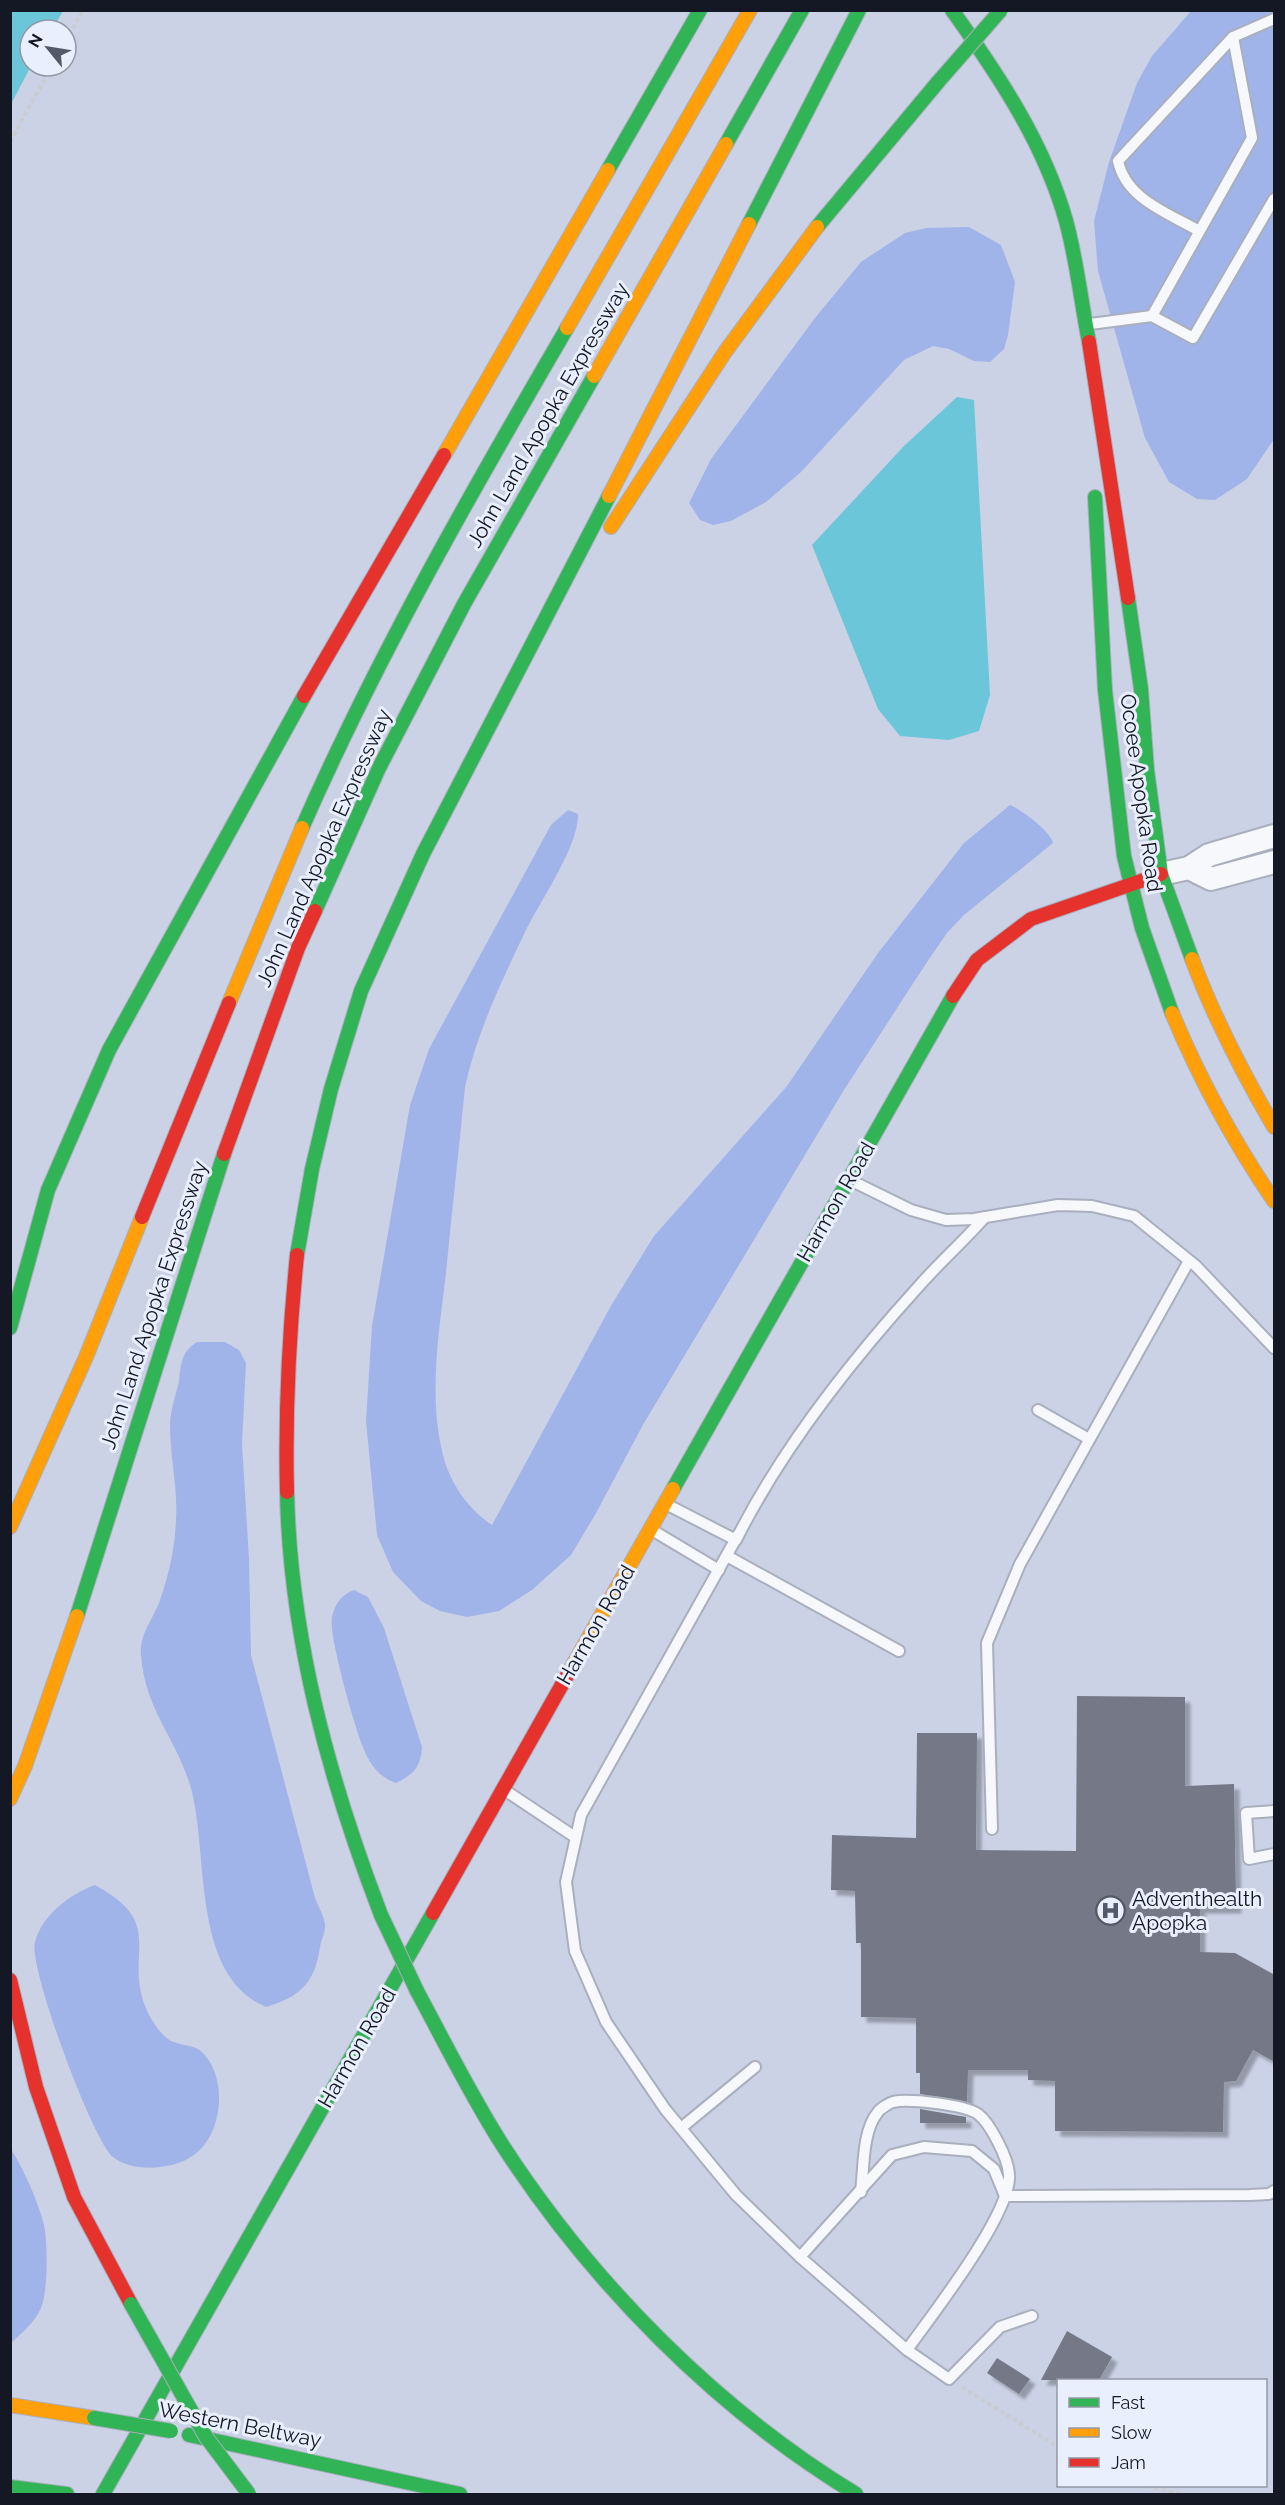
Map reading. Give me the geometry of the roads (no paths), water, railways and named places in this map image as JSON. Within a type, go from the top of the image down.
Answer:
[{"type":"main road","points":[[10,1328],[48,1190],[109,1050],[264,766],[700,10]]},
{"type":"main road","name":"John Land Apopka Expressway","points":[[10,1527],[86,1357],[268,906],[345,731],[468,499],[750,10]]},
{"type":"main road","name":"John Land Apopka Expressway","points":[[10,1798],[25,1766],[94,1566],[218,1171],[303,937],[379,768],[464,604],[802,10]]},
{"type":"main road","points":[[856,2494],[789,2450],[699,2376],[600,2273],[515,2163],[472,2094],[417,1991],[381,1915],[349,1832],[325,1751],[297,1608],[285,1494],[284,1446],[289,1323],[296,1262],[320,1131],[360,995],[389,926],[473,756],[860,10]]},
{"type":"main road","name":"Ocoee Apopka Road","points":[[952,10],[993,68],[1033,134],[1066,221],[1092,358],[1141,689],[1147,770],[1161,874],[1208,1001],[1239,1067],[1275,1127]]},
{"type":"main road","points":[[537,635],[647,474],[724,354],[802,245],[876,150],[1001,10]]},
{"type":"main road","name":"Ocoee Apopka Road","points":[[1092,358],[1099,627],[1113,773],[1129,884],[1176,1028],[1205,1092],[1249,1166],[1275,1201]]},
{"type":"main road","name":"Harmon Road","points":[[104,2494],[951,999],[977,960],[1031,919],[1161,874]]},
{"type":"main road","points":[[10,1980],[36,2086],[74,2197],[130,2304],[206,2438],[249,2494]]},
{"type":"main road","name":"Western Beltway","points":[[10,2405],[171,2432],[459,2494]]},
{"type":"main road","points":[[10,2487],[60,2494]]},
{"type":"street","name":"Harmon Road","points":[[1161,874],[1189,868],[1209,855],[1275,836]]},
{"type":"street","points":[[1189,868],[1210,879],[1275,862]]},
{"type":"lane","points":[[1198,231],[1139,196],[1122,177],[1118,161],[1233,37],[1275,19]]},
{"type":"lane","points":[[1152,316],[1252,138],[1233,37]]},
{"type":"lane","points":[[1086,324],[1152,316],[1193,339],[1275,199]]},
{"type":"lane","points":[[849,1180],[889,1200],[946,1220],[986,1217],[1058,1205],[1092,1206],[1134,1216],[1189,1261],[1275,1348]]},
{"type":"lane","points":[[986,1217],[919,1286],[818,1408],[788,1448],[580,1815],[566,1882],[575,1952],[606,2022],[665,2109],[736,2195],[800,2258],[907,2350],[949,2379],[1000,2327],[1032,2316]]},
{"type":"lane","points":[[993,1830],[987,1643],[1020,1564],[1189,1261]]},
{"type":"lane","points":[[1038,1410],[1089,1438]]},
{"type":"lane","points":[[665,1503],[737,1538]]},
{"type":"lane","points":[[651,1529],[719,1570]]},
{"type":"lane","points":[[727,1556],[899,1652]]},
{"type":"lane","points":[[503,1790],[575,1837]]},
{"type":"lane","points":[[1275,1811],[1246,1813],[1249,1859],[1275,1854]]},
{"type":"lane","points":[[681,2127],[755,2067]]},
{"type":"lane","points":[[861,2192],[870,2126],[878,2111],[893,2102],[962,2106],[978,2114],[989,2126],[1010,2174],[996,2219],[907,2350]]},
{"type":"lane","points":[[800,2258],[892,2155],[924,2147],[955,2147],[972,2151],[994,2169],[1005,2196]]},
{"type":"lane","points":[[1005,2196],[1250,2195],[1269,2194],[1275,2191]]},
{"type":"place","name":"Adventhealth Apopka","points":[[1111,1911]]}]
